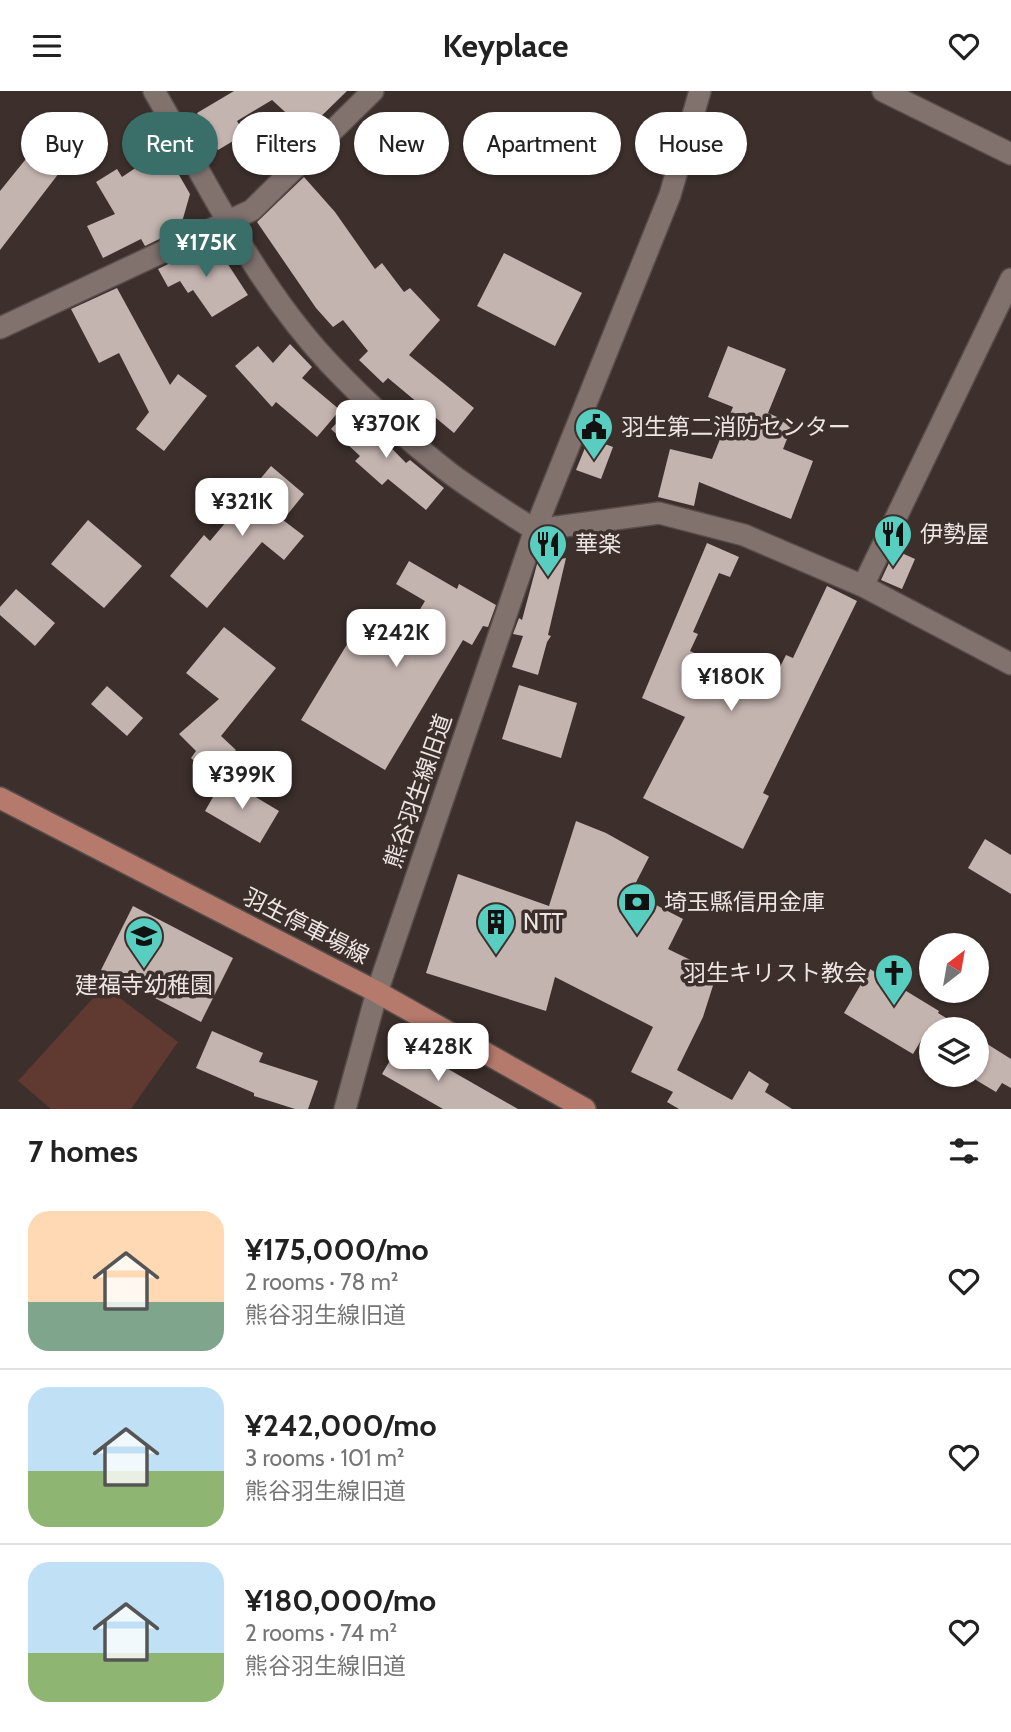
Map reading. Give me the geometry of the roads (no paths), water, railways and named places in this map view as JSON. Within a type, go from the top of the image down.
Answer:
[{"type":"main road","name":"羽生停車場線","points":[[0,798],[377,992],[585,1109]]},
{"type":"street","points":[[154,91],[226,221],[274,293],[328,362],[377,410],[452,474],[535,530],[659,513],[744,535],[863,586],[1011,664]]},
{"type":"street","points":[[0,328],[252,210],[373,91]]},
{"type":"street","name":"熊谷羽生線旧道","points":[[345,1109],[377,992],[535,530],[670,195],[700,91]]},
{"type":"street","points":[[883,91],[1011,154]]},
{"type":"street","points":[[863,586],[1011,279]]},
{"type":"place","name":"羽生第二消防センター","points":[[594,461]]},
{"type":"place","name":"伊勢屋","points":[[893,568]]},
{"type":"place","name":"華楽","points":[[548,578]]},
{"type":"place","name":"埼玉縣信用金庫","points":[[637,936]]},
{"type":"place","name":"NTT","points":[[496,956]]},
{"type":"place","name":"建福寺幼稚園","points":[[144,970]]},
{"type":"place","name":"羽生キリスト教会","points":[[894,1007]]}]
